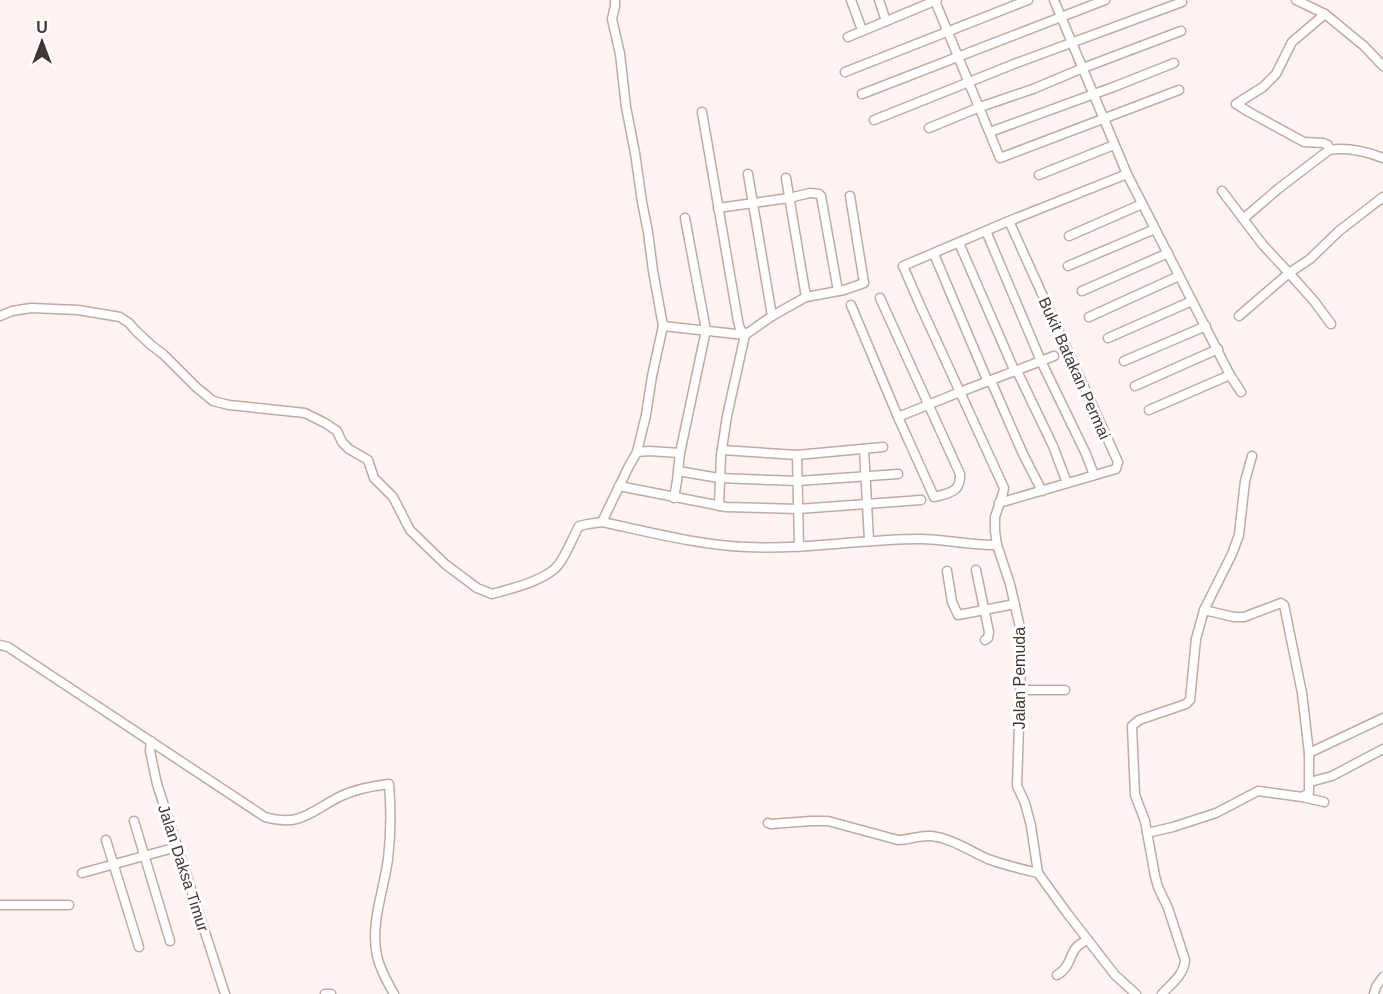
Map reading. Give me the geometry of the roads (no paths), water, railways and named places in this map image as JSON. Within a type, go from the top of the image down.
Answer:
[{"type":"street","points":[[602,522],[637,452],[663,326],[626,107],[620,54],[612,19],[615,0]]},
{"type":"street","points":[[851,0],[862,30]]},
{"type":"street","points":[[879,0],[886,21]]},
{"type":"street","points":[[909,0],[912,10]]},
{"type":"street","points":[[848,37],[936,0],[1000,158],[1179,90]]},
{"type":"street","points":[[845,72],[1028,0]]},
{"type":"street","points":[[1054,0],[1127,174],[1230,375],[1241,392]]},
{"type":"street","points":[[862,94],[1106,0]]},
{"type":"street","points":[[1296,0],[1325,14],[1364,46],[1383,66]]},
{"type":"street","points":[[874,120],[1182,2]]},
{"type":"street","points":[[1325,14],[1292,42],[1276,74],[1263,87],[1236,104],[1304,142],[1328,145],[1329,150]]},
{"type":"street","points":[[929,128],[1180,32]]},
{"type":"street","points":[[990,132],[1174,63]]},
{"type":"street","points":[[702,112],[738,321],[744,335],[722,450],[719,506]]},
{"type":"street","points":[[1039,176],[1114,145]]},
{"type":"street","points":[[1244,219],[1278,189],[1329,150],[1338,148],[1360,150],[1383,158]]},
{"type":"street","points":[[748,174],[772,316]]},
{"type":"street","points":[[0,316],[12,311],[31,308],[78,310],[120,317],[213,401],[229,405],[305,413],[325,423],[337,431],[342,442],[349,449],[368,460],[374,478],[393,497],[410,530],[445,564],[486,593],[492,594],[533,582],[553,571],[559,565],[579,526],[602,522],[691,540],[746,547],[799,547],[869,540],[922,539],[980,546],[997,545],[995,517],[1004,489],[903,266],[1127,174]]},
{"type":"street","points":[[786,178],[806,297]]},
{"type":"street","points":[[1222,191],[1263,245],[1314,301],[1330,324]]},
{"type":"street","points":[[718,208],[815,193],[821,196],[838,291]]},
{"type":"street","points":[[663,326],[744,335],[806,297],[864,283],[850,196]]},
{"type":"street","points":[[1239,315],[1289,273],[1310,259],[1339,231],[1383,196]]},
{"type":"street","points":[[1069,236],[1142,204]]},
{"type":"street","points":[[674,498],[680,453],[706,330],[685,218]]},
{"type":"street","name":"Bukit Batakan Permai","points":[[999,503],[1116,469],[1118,462],[1009,221]]},
{"type":"street","points":[[1068,266],[1155,229]]},
{"type":"street","name":"Bukit Batakan Permai","points":[[986,231],[1041,361],[1086,454],[1094,476]]},
{"type":"street","points":[[959,243],[1016,371],[1053,446],[1067,483]]},
{"type":"street","points":[[1082,291],[1168,253]]},
{"type":"street","points":[[934,254],[989,381],[1042,490]]},
{"type":"street","points":[[1089,317],[1179,276]]},
{"type":"street","points":[[851,305],[934,496],[955,490],[960,482],[960,474],[880,298]]},
{"type":"street","points":[[1108,338],[1192,301]]},
{"type":"street","points":[[1124,361],[1206,326]]},
{"type":"street","points":[[1135,386],[1218,349]]},
{"type":"street","points":[[1041,361],[1054,356]]},
{"type":"street","name":"Bukit Batakan Permai","points":[[898,417],[1041,361]]},
{"type":"street","points":[[1149,410],[1230,375]]},
{"type":"street","points":[[722,450],[797,455],[883,447]]},
{"type":"street","points":[[864,449],[869,540]]},
{"type":"street","points":[[637,452],[680,453]]},
{"type":"street","points":[[797,455],[799,547]]},
{"type":"street","points":[[1162,994],[1181,974],[1185,967],[1185,960],[1168,908],[1158,887],[1145,821],[1135,795],[1132,726],[1139,720],[1186,704],[1190,700],[1196,639],[1204,610],[1239,535],[1245,482],[1252,456]]},
{"type":"street","points":[[678,471],[719,478],[798,482],[898,474]]},
{"type":"street","points":[[619,486],[719,506],[798,509],[921,500]]},
{"type":"street","name":"Jalan Pemuda","points":[[997,545],[1010,584],[1022,636],[1017,786],[1031,826],[1038,873],[1115,975],[1136,994]]},
{"type":"street","points":[[976,570],[989,632],[985,640]]},
{"type":"street","points":[[947,571],[952,602],[958,615],[1015,604]]},
{"type":"street","points":[[1204,610],[1244,617],[1283,603],[1302,693],[1308,753],[1309,793],[1302,796]]},
{"type":"street","points":[[0,645],[8,647],[258,814],[275,820],[302,818],[347,794],[389,784],[388,859],[375,930],[375,946],[381,969],[394,994]]},
{"type":"street","points":[[1020,690],[1065,690]]},
{"type":"street","points":[[1308,753],[1383,718]]},
{"type":"street","name":"Jalan Daksa Timur","points":[[151,741],[151,762],[225,994]]},
{"type":"street","points":[[1310,782],[1332,776],[1383,749]]},
{"type":"street","points":[[1147,833],[1216,813],[1258,791],[1302,796],[1324,802]]},
{"type":"street","points":[[134,821],[171,941]]},
{"type":"street","points":[[768,823],[828,821],[898,840],[933,836],[945,839],[991,860],[1038,873]]},
{"type":"street","points":[[106,840],[139,947]]},
{"type":"street","points":[[81,873],[177,847]]},
{"type":"street","points":[[0,905],[69,905]]},
{"type":"street","points":[[1057,975],[1066,968],[1076,947],[1088,940]]},
{"type":"street","points":[[1374,994],[1383,977]]},
{"type":"street","points":[[325,994],[331,994]]}]
